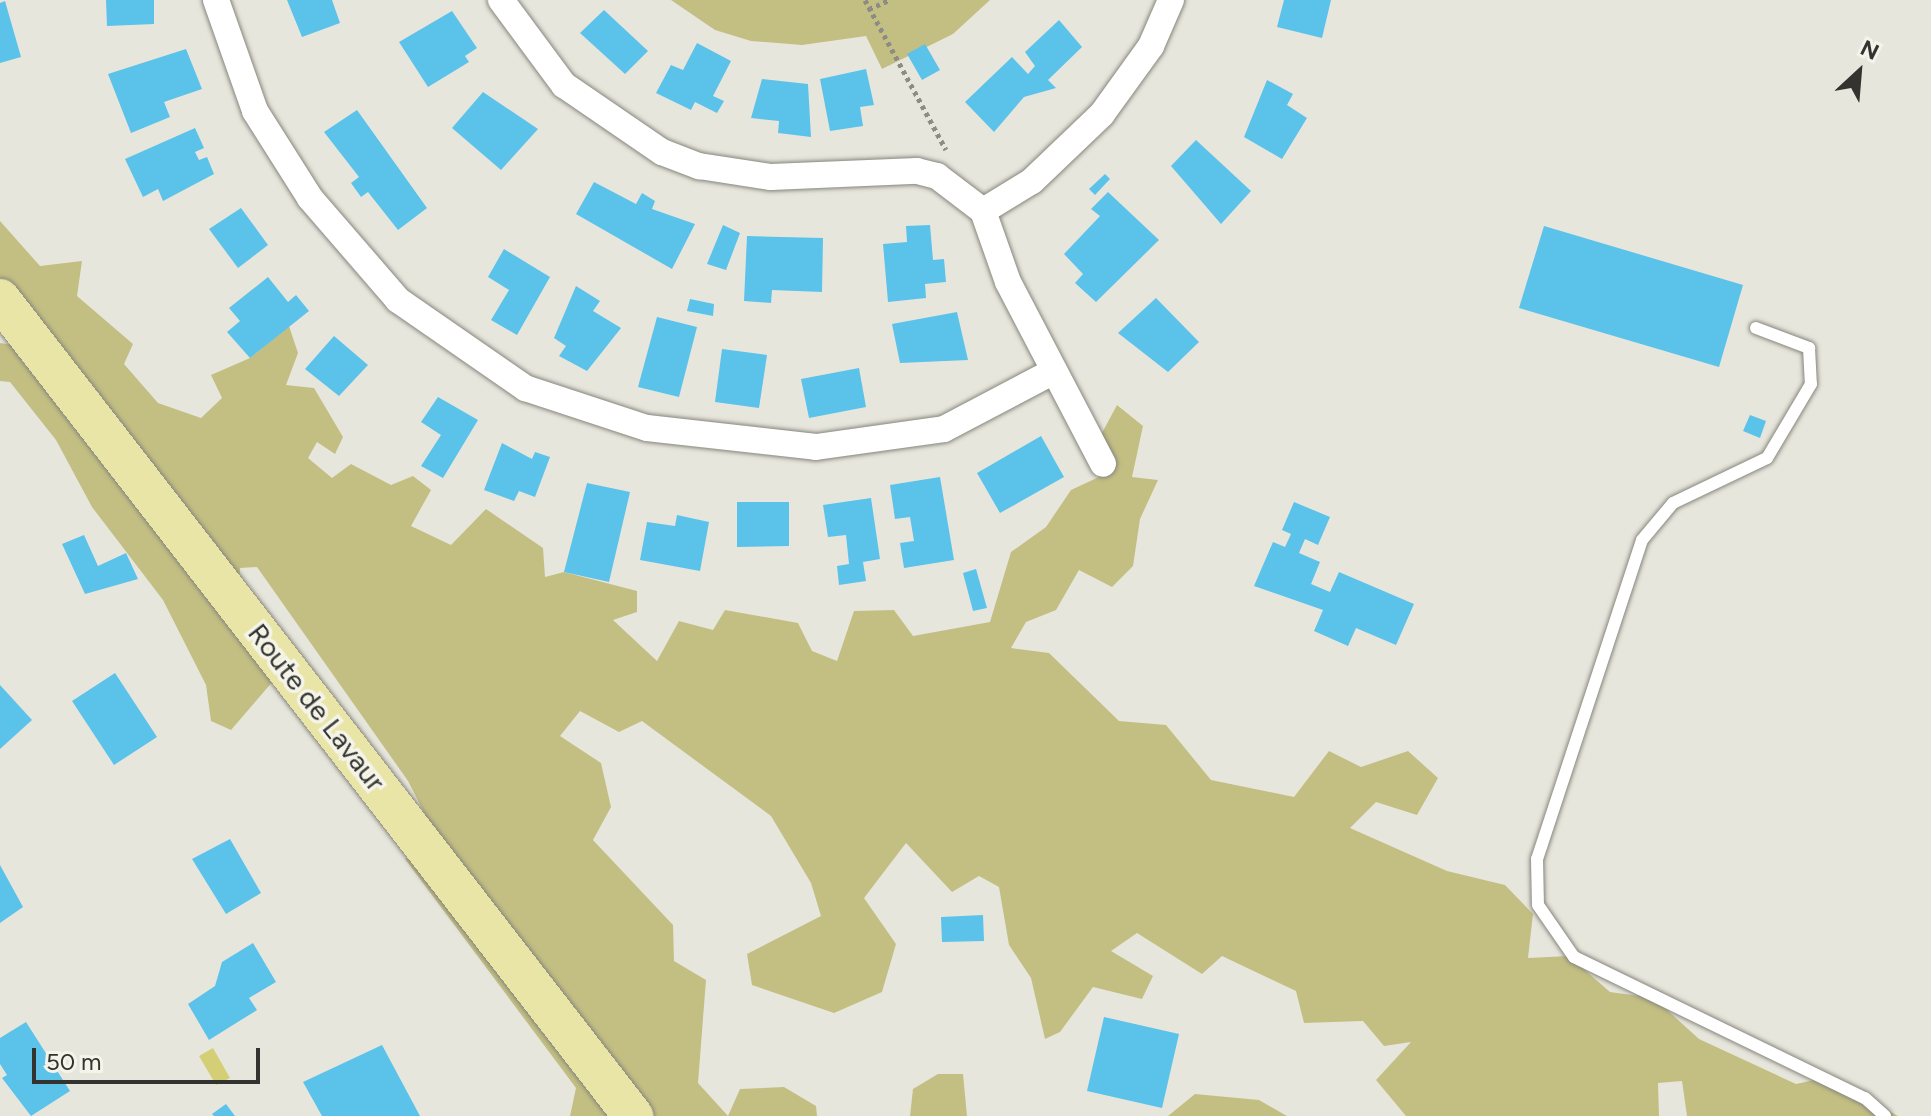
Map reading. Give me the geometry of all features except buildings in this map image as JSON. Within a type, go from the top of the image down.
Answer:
[{"type":"main road","name":"Route de Lavaur","points":[[0,299],[633,1116]]},
{"type":"street","points":[[216,0],[255,111],[310,198],[398,300],[525,388],[647,428],[816,447],[944,429],[1054,371]]},
{"type":"street","points":[[501,0],[564,85],[662,152],[699,166],[771,177],[917,171],[937,176],[983,211],[1008,282],[1103,464]]},
{"type":"street","points":[[983,211],[1032,181],[1102,114],[1151,46],[1171,0]]},
{"type":"lane","points":[[1756,328],[1809,348],[1811,384],[1767,458],[1673,503],[1642,540],[1537,859],[1538,905],[1548,929],[1574,957],[1865,1098],[1885,1116]]},
{"type":"path","points":[[865,0],[952,161]]},
{"type":"path","points":[[869,9],[889,0]]},
{"type":"shaded area","points":[[671,0],[990,0],[953,34],[882,69],[866,36],[802,45],[751,41],[715,30]]},
{"type":"shaded area","points":[[0,221],[40,266],[82,261],[77,296],[133,344],[124,364],[158,403],[201,418],[222,398],[211,375],[250,358],[289,326],[298,353],[286,385],[314,388],[343,437],[335,454],[317,442],[308,458],[332,478],[351,464],[391,485],[413,476],[431,490],[411,526],[451,545],[486,509],[543,548],[545,577],[564,572],[637,591],[637,612],[613,620],[657,661],[679,621],[713,630],[725,610],[798,623],[812,651],[837,661],[854,611],[894,610],[913,636],[990,622],[1011,552],[1046,527],[1071,490],[1101,476],[1096,444],[1117,405],[1143,426],[1132,477],[1158,480],[1140,519],[1133,566],[1112,587],[1079,570],[1056,610],[1026,622],[1011,648],[1049,653],[1119,721],[1166,725],[1211,780],[1294,797],[1329,751],[1361,767],[1408,751],[1438,778],[1417,815],[1376,802],[1350,828],[1447,871],[1505,885],[1533,914],[1528,958],[1569,956],[1610,992],[1654,998],[1699,1039],[1796,1084],[1828,1077],[1898,1116],[1687,1116],[1682,1081],[1658,1083],[1659,1116],[1406,1116],[1376,1080],[1411,1042],[1384,1046],[1363,1021],[1304,1023],[1296,991],[1222,956],[1202,974],[1137,933],[1111,951],[1153,976],[1142,999],[1093,987],[1060,1032],[1045,1039],[1031,978],[1009,945],[999,887],[979,876],[952,892],[906,843],[864,898],[896,944],[882,992],[834,1013],[752,985],[747,954],[821,916],[811,883],[771,816],[642,721],[619,732],[580,711],[560,736],[601,763],[611,807],[593,840],[673,925],[674,961],[706,980],[698,1083],[728,1116],[570,1116],[576,1088],[405,859],[439,842],[408,781],[257,567],[240,568],[239,598],[280,673],[231,730],[211,721],[206,685],[163,600],[92,507],[56,440],[10,382],[0,381],[0,343],[27,347],[0,282]]},
{"type":"shaded area","points":[[213,1048],[230,1078],[216,1085],[199,1056]]},
{"type":"shaded area","points":[[938,1074],[963,1074],[967,1116],[910,1116],[913,1089]]},
{"type":"shaded area","points":[[784,1087],[816,1106],[817,1116],[728,1116],[740,1089]]},
{"type":"shaded area","points":[[1195,1094],[1259,1100],[1287,1116],[1168,1116]]}]
